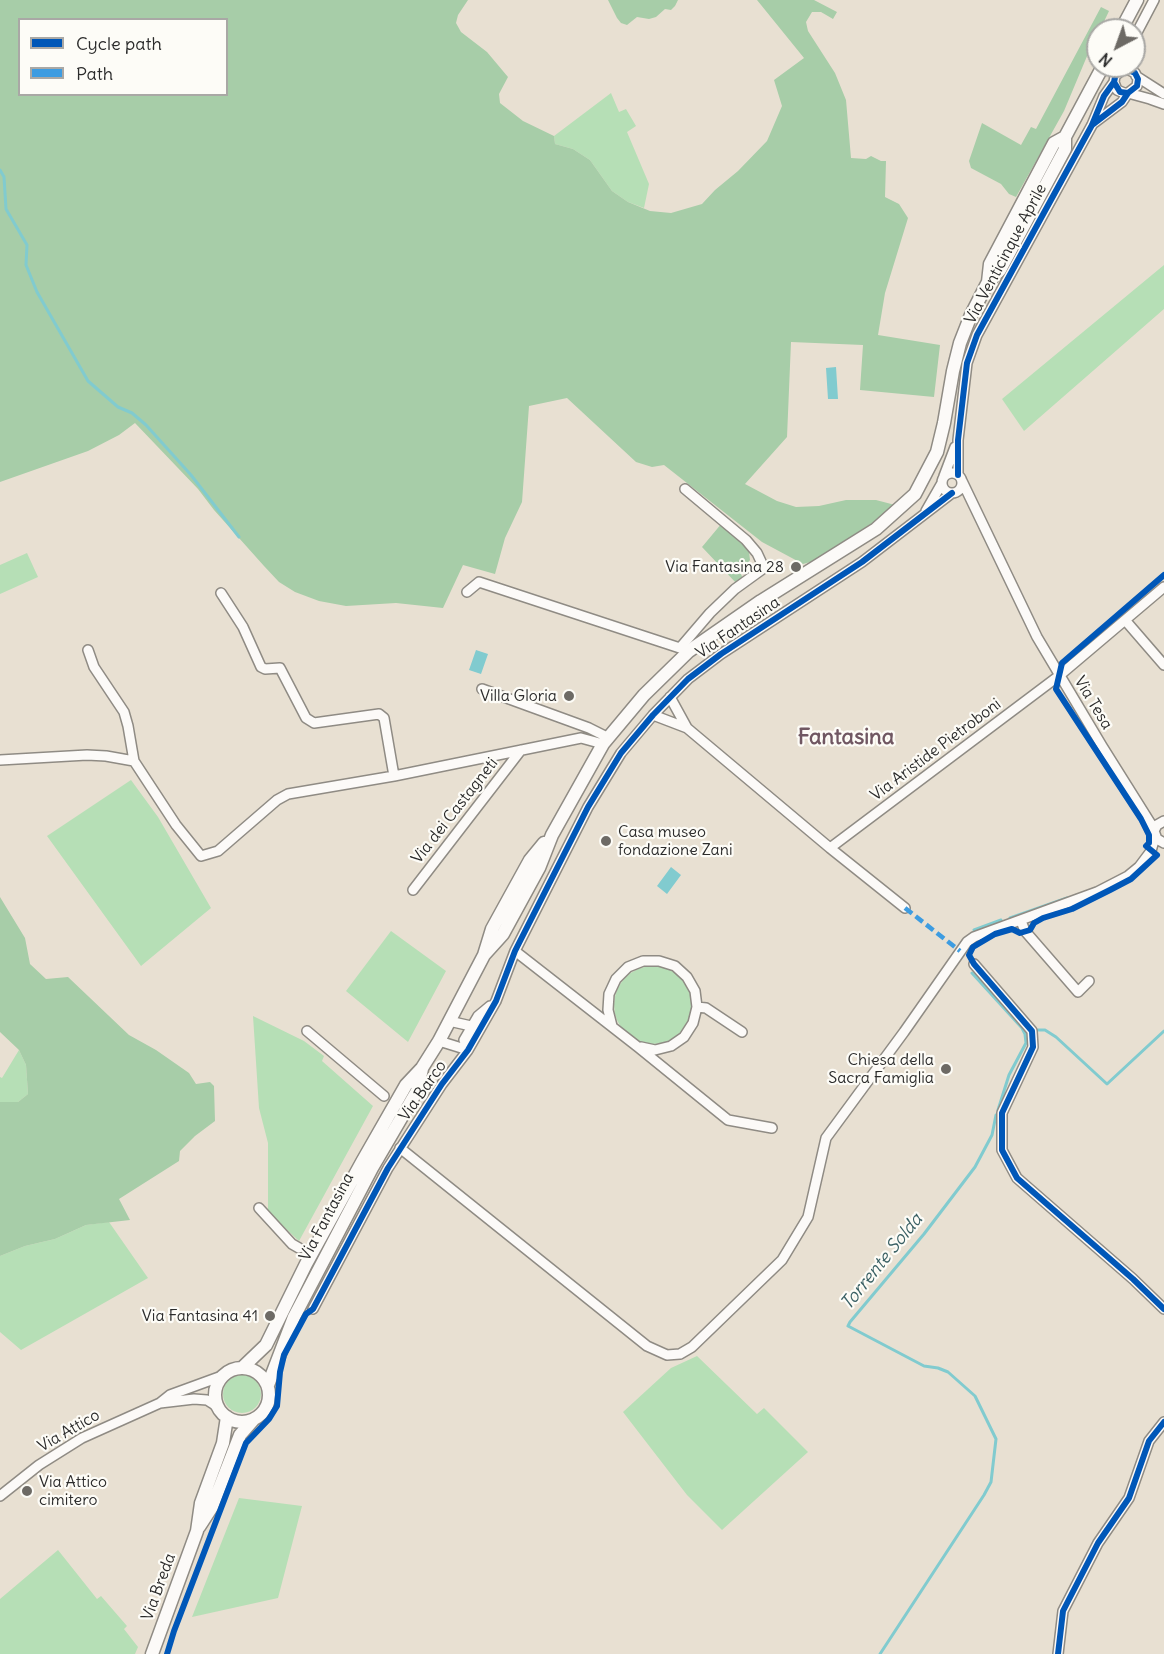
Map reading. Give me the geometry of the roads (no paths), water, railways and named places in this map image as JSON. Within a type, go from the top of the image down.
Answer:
[{"type":"street","points":[[1127,18],[1137,0]]},
{"type":"street","points":[[1145,18],[1154,0]]},
{"type":"street","name":"Via Venticinque Aprile","points":[[685,650],[876,529],[915,494],[937,452],[953,371],[960,343],[971,315],[988,282],[1000,270],[1060,159],[1065,149],[1065,137],[1097,78]]},
{"type":"street","points":[[1110,78],[1114,81]]},
{"type":"street","points":[[1115,78],[1117,90],[1164,104]]},
{"type":"street","points":[[1128,93],[1137,86],[1136,78]]},
{"type":"street","points":[[1139,78],[1164,94]]},
{"type":"street","name":"Via Venticinque Aprile","points":[[960,478],[958,440],[967,363],[977,335],[1114,81]]},
{"type":"street","name":"Via Venticinque Aprile","points":[[1092,125],[1122,102],[1128,93]]},
{"type":"street","name":"Via Venticinque Aprile","points":[[943,479],[958,440]]},
{"type":"street","points":[[951,473],[960,478],[961,487],[954,493],[944,490],[943,479],[951,473]]},
{"type":"street","name":"Via Tesa","points":[[960,478],[1033,628],[1110,760],[1142,807],[1155,833]]},
{"type":"street","name":"Via Fantasina","points":[[924,516],[943,479]]},
{"type":"street","points":[[685,489],[746,540],[757,553],[764,568],[735,589],[710,613],[685,650]]},
{"type":"street","name":"Via Fantasina","points":[[468,1050],[496,1001],[515,951],[588,807],[621,753],[653,715],[688,679],[721,654],[862,562],[954,493]]},
{"type":"street","name":"Via Tesa","points":[[954,493],[976,514]]},
{"type":"street","name":"Via Fantasina","points":[[243,1367],[266,1345],[306,1263],[406,1085],[422,1068],[439,1041],[484,956],[492,929],[530,861],[552,835],[606,741],[685,650],[480,582],[467,592]]},
{"type":"street","name":"Via Aristide Pietroboni","points":[[830,848],[1060,675],[1164,586]]},
{"type":"street","points":[[221,593],[243,627],[261,667],[280,668],[306,718],[314,723],[379,714],[384,718],[394,776]]},
{"type":"street","points":[[1125,620],[1164,665]]},
{"type":"street","name":"Via dei Castagneti","points":[[88,650],[94,667],[124,712],[129,726],[134,761],[176,825],[201,856],[218,851],[277,800],[288,794],[394,776],[581,738],[606,741]]},
{"type":"street","points":[[482,689],[590,728],[606,741]]},
{"type":"street","points":[[670,696],[687,728]]},
{"type":"street","points":[[653,715],[687,728],[905,908]]},
{"type":"street","name":"Via dei Castagneti","points":[[413,890],[521,750]]},
{"type":"street","points":[[0,760],[87,755],[134,761]]},
{"type":"street","name":"Via Tesa","points":[[1142,807],[1163,821]]},
{"type":"street","points":[[1151,851],[1155,833],[1163,821]]},
{"type":"street","points":[[400,1148],[647,1346],[667,1355],[680,1354],[692,1347],[782,1260],[808,1217],[826,1138],[967,942],[985,933],[1097,892],[1128,876],[1151,851],[1164,844],[1155,833]]},
{"type":"street","points":[[1021,921],[1025,931],[1078,992],[1089,981]]},
{"type":"street","points":[[515,951],[728,1120],[772,1128]]},
{"type":"street","points":[[612,1026],[608,1010],[609,994],[616,979],[628,968],[643,961],[659,961],[675,966],[687,977],[695,991],[697,1007],[693,1023],[684,1037],[670,1046],[655,1050],[638,1047]]},
{"type":"street","points":[[974,964],[1032,1031],[1033,1047],[1002,1113],[1002,1150],[1012,1169],[1017,1178],[1164,1309]]},
{"type":"street","name":"Via Fantasina","points":[[471,1026],[478,1016],[496,1001]]},
{"type":"street","points":[[697,1007],[706,1008],[742,1032]]},
{"type":"street","points":[[449,1022],[471,1026],[464,1040],[468,1050]]},
{"type":"street","points":[[307,1031],[384,1096]]},
{"type":"street","points":[[439,1041],[468,1050]]},
{"type":"street","name":"Via Barco","points":[[314,1309],[400,1148],[442,1084],[468,1050]]},
{"type":"street","name":"Via Fantasina","points":[[268,1385],[294,1317],[367,1178],[417,1091],[422,1068]]},
{"type":"street","points":[[259,1208],[286,1238],[299,1248]]},
{"type":"street","points":[[254,1419],[238,1421],[227,1417],[218,1407],[215,1395],[217,1385],[222,1376],[234,1368],[243,1367],[252,1369],[262,1376],[268,1385]]},
{"type":"street","name":"Via Attico","points":[[0,1494],[39,1465],[82,1438],[160,1403],[170,1395],[222,1376]]},
{"type":"street","name":"Via Breda","points":[[196,1531],[212,1507],[240,1435],[264,1411],[270,1397],[268,1385]]},
{"type":"street","name":"Via Attico","points":[[160,1403],[194,1399],[207,1400],[218,1407]]},
{"type":"street","name":"Via Breda","points":[[152,1654],[196,1531],[201,1503],[223,1443],[227,1417]]},
{"type":"street","points":[[1058,1654],[1063,1611],[1098,1543],[1129,1498],[1149,1441],[1164,1422]]},
{"type":"water","points":[[836,367],[838,399],[828,399],[826,368]]},
{"type":"water","points":[[476,650],[488,654],[481,674],[469,670]]},
{"type":"water","points":[[671,867],[681,875],[667,894],[657,886]]},
{"type":"waterway","points":[[0,170],[4,177],[6,209],[27,245],[26,265],[37,292],[88,381],[118,407],[132,413],[146,425],[191,475],[239,537]]},
{"type":"waterway","name":"Torrente Solda","points":[[1010,918],[1067,898]]},
{"type":"waterway","name":"Torrente Solda","points":[[974,930],[1001,920]]},
{"type":"waterway","name":"Torrente Solda","points":[[972,973],[1025,1034],[1026,1043],[1009,1075],[998,1110]]},
{"type":"waterway","points":[[1038,1030],[1045,1030],[1056,1037],[1107,1084],[1164,1031]]},
{"type":"waterway","name":"Torrente Solda","points":[[880,1654],[984,1495],[991,1482],[996,1439],[975,1396],[948,1372],[924,1366],[848,1326],[924,1234],[975,1167],[992,1135],[996,1115]]},
{"type":"place","name":"Via Fantasina 28","points":[[796,567]]},
{"type":"place","name":"Villa Gloria","points":[[569,696]]},
{"type":"place","name":"Casa museo fondazione Zani","points":[[606,841]]},
{"type":"place","name":"Chiesa della Sacra Famiglia","points":[[946,1069]]},
{"type":"place","name":"Via Fantasina 41","points":[[270,1316]]},
{"type":"place","name":"Via Attico cimitero","points":[[27,1491]]},
{"type":"district","name":"Fantasina","points":[[846,738]]}]
